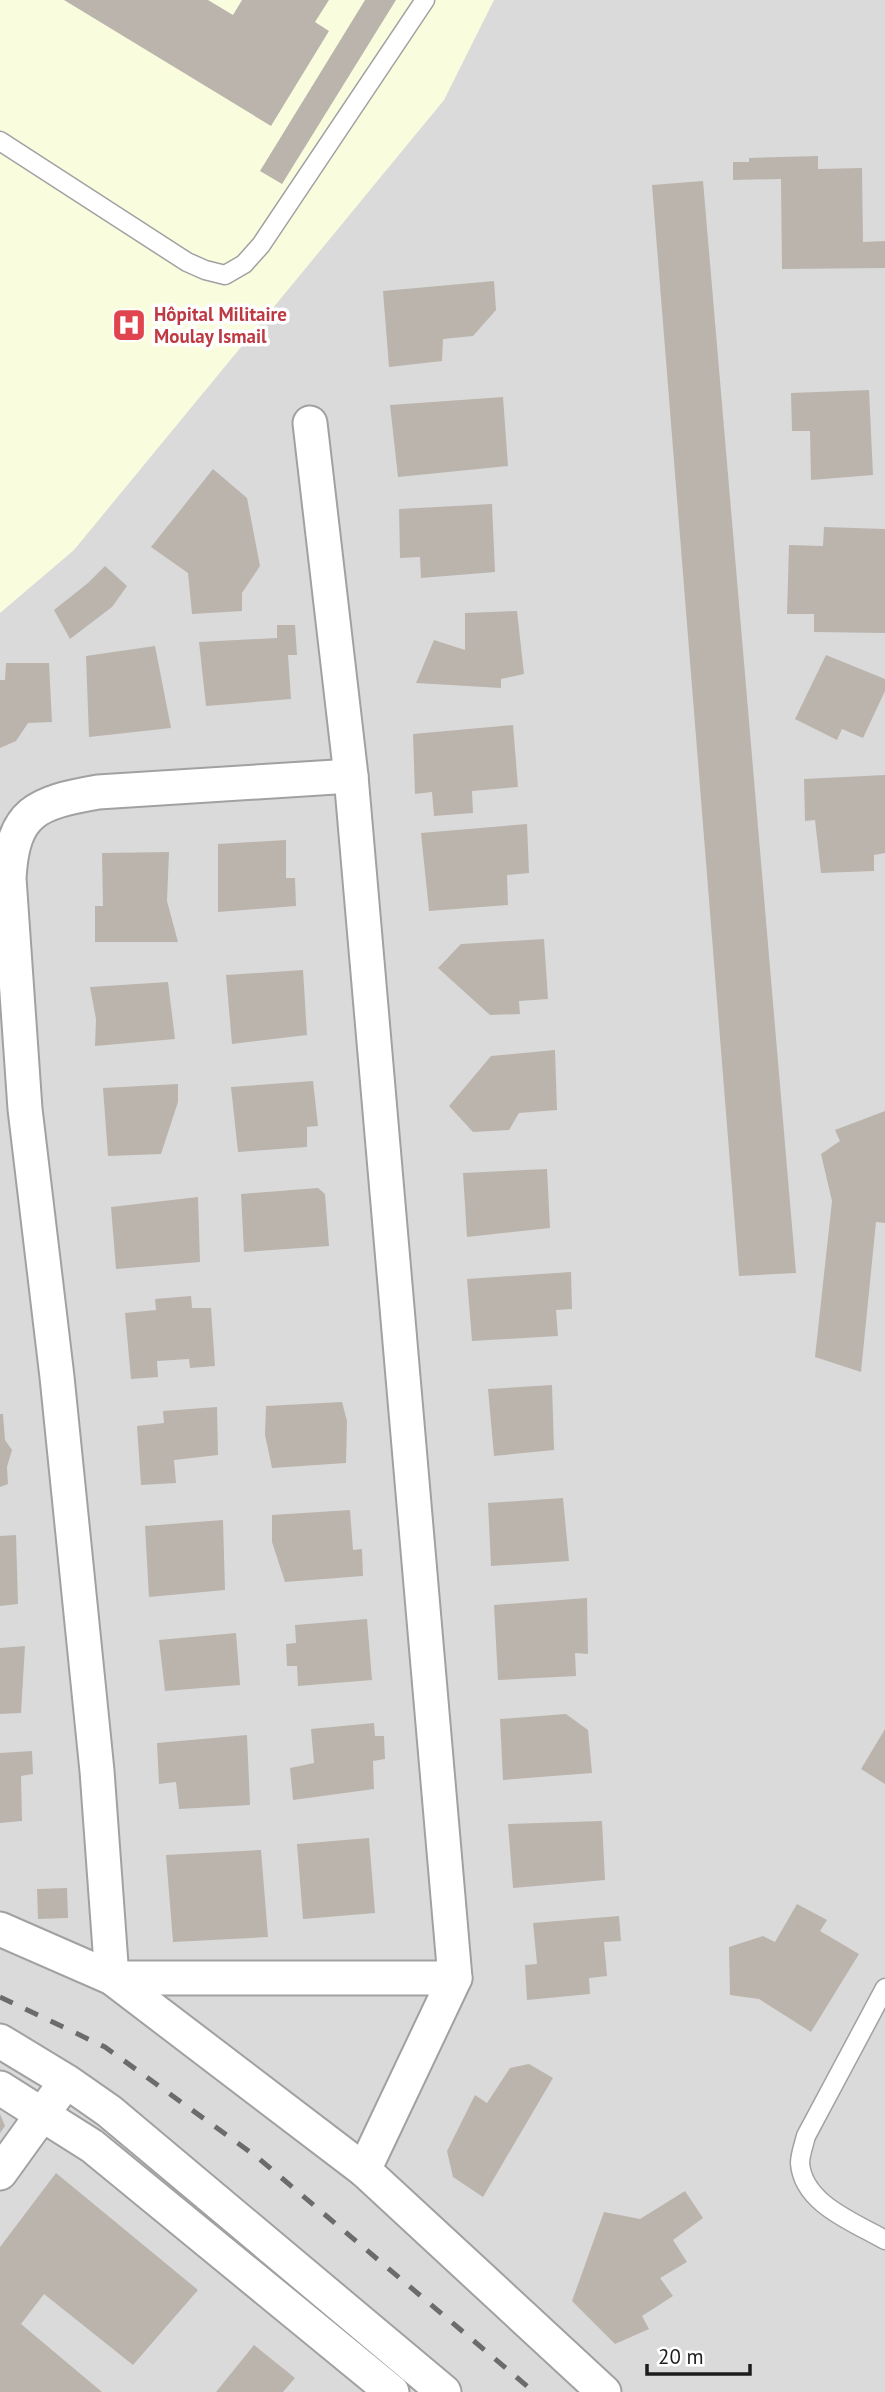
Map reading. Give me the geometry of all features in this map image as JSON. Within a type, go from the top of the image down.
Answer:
[{"type":"street","points":[[310,423],[351,776],[455,1978],[364,2170]]},
{"type":"street","points":[[112,1978],[97,1771],[57,1377],[25,1108],[9,878],[11,855],[20,827],[29,814],[42,806],[70,797],[98,792],[351,776]]},
{"type":"street","points":[[0,1928],[112,1978],[364,2170],[604,2392]]},
{"type":"street","points":[[112,1978],[455,1978]]},
{"type":"street","points":[[0,2042],[66,2081],[109,2111],[444,2392]]},
{"type":"street","points":[[0,2173],[66,2081]]},
{"type":"street","points":[[0,2088],[92,2146],[392,2392]]},
{"type":"lane","points":[[0,141],[187,262],[225,275],[244,264],[261,245],[425,0]]},
{"type":"lane","points":[[885,1987],[806,2136],[800,2162],[807,2187],[826,2206],[885,2240]]},
{"type":"shaded area","points":[[0,0],[885,0],[885,2392],[0,2392]]},
{"type":"shaded area","name":"Hôpital Militaire Moulay Ismail","points":[[0,0],[494,0],[444,100],[74,550],[0,613]]},
{"type":"building","points":[[64,0],[208,0],[233,15],[242,0],[329,0],[315,22],[329,31],[271,126]]},
{"type":"building","points":[[365,0],[396,0],[282,184],[260,171]]},
{"type":"building","points":[[818,156],[818,169],[862,168],[863,242],[885,241],[885,268],[782,269],[781,179],[733,180],[733,162],[749,162],[749,158]]},
{"type":"building","points":[[703,181],[796,1273],[739,1276],[652,185]]},
{"type":"building","points":[[494,281],[496,310],[473,336],[443,339],[442,361],[389,367],[383,291]]},
{"type":"building","points":[[869,390],[873,475],[811,480],[810,431],[792,431],[791,393]]},
{"type":"building","points":[[503,397],[508,466],[398,477],[390,405]]},
{"type":"building","points":[[213,469],[247,498],[260,566],[242,593],[242,611],[192,614],[188,573],[151,547]]},
{"type":"building","points":[[492,504],[495,572],[421,578],[420,557],[400,558],[399,509]]},
{"type":"building","points":[[824,527],[885,529],[885,633],[814,632],[814,614],[787,614],[789,545],[823,546]]},
{"type":"building","points":[[105,566],[127,586],[112,607],[70,639],[54,610]]},
{"type":"building","points":[[517,611],[524,674],[501,679],[501,688],[416,683],[434,640],[465,650],[465,613]]},
{"type":"building","points":[[277,625],[295,625],[297,655],[288,655],[291,699],[206,706],[199,642],[277,638]]},
{"type":"building","points":[[155,646],[171,728],[89,737],[86,656]]},
{"type":"building","points":[[826,655],[885,679],[885,691],[863,738],[842,729],[837,740],[795,719]]},
{"type":"building","points":[[6,663],[49,663],[52,722],[28,723],[16,741],[0,748],[0,680],[5,680]]},
{"type":"building","points":[[513,725],[518,787],[472,791],[473,813],[434,816],[432,792],[415,794],[413,734]]},
{"type":"building","points":[[885,775],[885,853],[874,855],[874,871],[821,873],[815,820],[805,821],[804,779]]},
{"type":"building","points":[[527,824],[529,873],[507,875],[508,905],[429,911],[421,833]]},
{"type":"building","points":[[286,840],[286,878],[295,878],[296,906],[218,912],[218,844]]},
{"type":"building","points":[[169,852],[167,901],[178,942],[95,942],[95,906],[103,906],[102,853]]},
{"type":"building","points":[[544,939],[548,999],[519,1001],[520,1014],[490,1015],[438,968],[461,944]]},
{"type":"building","points":[[303,970],[307,1035],[232,1044],[226,975]]},
{"type":"building","points":[[168,982],[175,1039],[95,1046],[96,1019],[90,987]]},
{"type":"building","points":[[555,1050],[557,1110],[519,1113],[509,1130],[473,1132],[449,1106],[491,1056]]},
{"type":"building","points":[[313,1081],[318,1126],[307,1127],[307,1147],[238,1152],[231,1087]]},
{"type":"building","points":[[178,1084],[178,1102],[161,1154],[108,1156],[103,1088]]},
{"type":"building","points":[[885,1111],[885,1223],[876,1222],[861,1372],[815,1357],[832,1201],[821,1154],[840,1141],[835,1130]]},
{"type":"building","points":[[547,1169],[550,1228],[467,1237],[463,1173]]},
{"type":"building","points":[[318,1188],[325,1194],[329,1246],[244,1252],[241,1194]]},
{"type":"building","points":[[198,1197],[200,1262],[116,1269],[111,1207]]},
{"type":"building","points":[[571,1272],[572,1309],[556,1310],[558,1336],[472,1341],[467,1279]]},
{"type":"building","points":[[191,1296],[192,1308],[211,1308],[215,1366],[190,1368],[189,1359],[157,1361],[158,1377],[131,1379],[125,1313],[156,1310],[155,1299]]},
{"type":"building","points":[[552,1385],[554,1450],[494,1456],[488,1389]]},
{"type":"building","points":[[342,1402],[347,1421],[346,1463],[272,1468],[265,1435],[266,1406]]},
{"type":"building","points":[[217,1407],[218,1455],[174,1460],[176,1483],[141,1485],[137,1426],[164,1423],[163,1411]]},
{"type":"building","points":[[0,1414],[3,1414],[5,1440],[12,1450],[7,1467],[8,1484],[0,1487]]},
{"type":"building","points":[[563,1498],[569,1561],[491,1566],[488,1503]]},
{"type":"building","points":[[350,1510],[353,1550],[362,1549],[363,1576],[285,1582],[272,1542],[272,1515]]},
{"type":"building","points":[[223,1520],[225,1590],[149,1597],[145,1526]]},
{"type":"building","points":[[16,1535],[18,1604],[0,1606],[0,1536]]},
{"type":"building","points":[[587,1598],[588,1654],[575,1653],[576,1676],[498,1680],[494,1605]]},
{"type":"building","points":[[367,1619],[372,1680],[298,1686],[297,1666],[287,1666],[286,1644],[296,1643],[295,1625]]},
{"type":"building","points":[[236,1633],[240,1685],[165,1691],[159,1640]]},
{"type":"building","points":[[25,1646],[21,1713],[0,1714],[0,1648]]},
{"type":"building","points":[[566,1714],[588,1730],[592,1773],[503,1780],[500,1719]]},
{"type":"building","points":[[374,1723],[375,1736],[384,1736],[385,1759],[373,1761],[374,1789],[293,1800],[290,1768],[314,1763],[311,1729]]},
{"type":"building","points":[[885,1729],[885,1784],[861,1769]]},
{"type":"building","points":[[247,1735],[250,1805],[179,1809],[176,1782],[159,1784],[157,1743]]},
{"type":"building","points":[[32,1751],[33,1774],[21,1776],[22,1821],[0,1823],[0,1753]]},
{"type":"building","points":[[602,1821],[605,1880],[513,1888],[508,1824]]},
{"type":"building","points":[[369,1838],[375,1913],[303,1919],[297,1844]]},
{"type":"building","points":[[261,1850],[268,1937],[173,1942],[166,1855]]},
{"type":"building","points":[[67,1888],[68,1918],[38,1919],[37,1889]]},
{"type":"building","points":[[797,1904],[827,1920],[820,1931],[859,1954],[811,2032],[759,1999],[730,1995],[729,1947],[763,1936],[775,1942]]},
{"type":"building","points":[[619,1916],[621,1941],[604,1942],[607,1976],[589,1978],[590,1994],[527,2000],[525,1965],[537,1964],[533,1923]]},
{"type":"building","points":[[529,2064],[553,2078],[483,2197],[453,2177],[447,2151],[475,2095],[487,2103],[510,2068]]},
{"type":"building","points":[[0,2114],[5,2126],[0,2133]]},
{"type":"building","points":[[56,2173],[198,2290],[133,2365],[44,2294],[21,2324],[102,2392],[0,2392],[0,2247]]},
{"type":"building","points":[[685,2191],[703,2218],[673,2240],[687,2262],[660,2278],[673,2296],[642,2316],[649,2329],[615,2344],[572,2301],[604,2212],[640,2219]]},
{"type":"building","points":[[254,2345],[295,2378],[283,2392],[216,2392]]},
{"type":"railway","points":[[0,1997],[105,2047],[257,2157],[534,2392]]},
{"type":"place","name":"Hôpital Militaire Moulay Ismail","points":[[129,325]]}]
